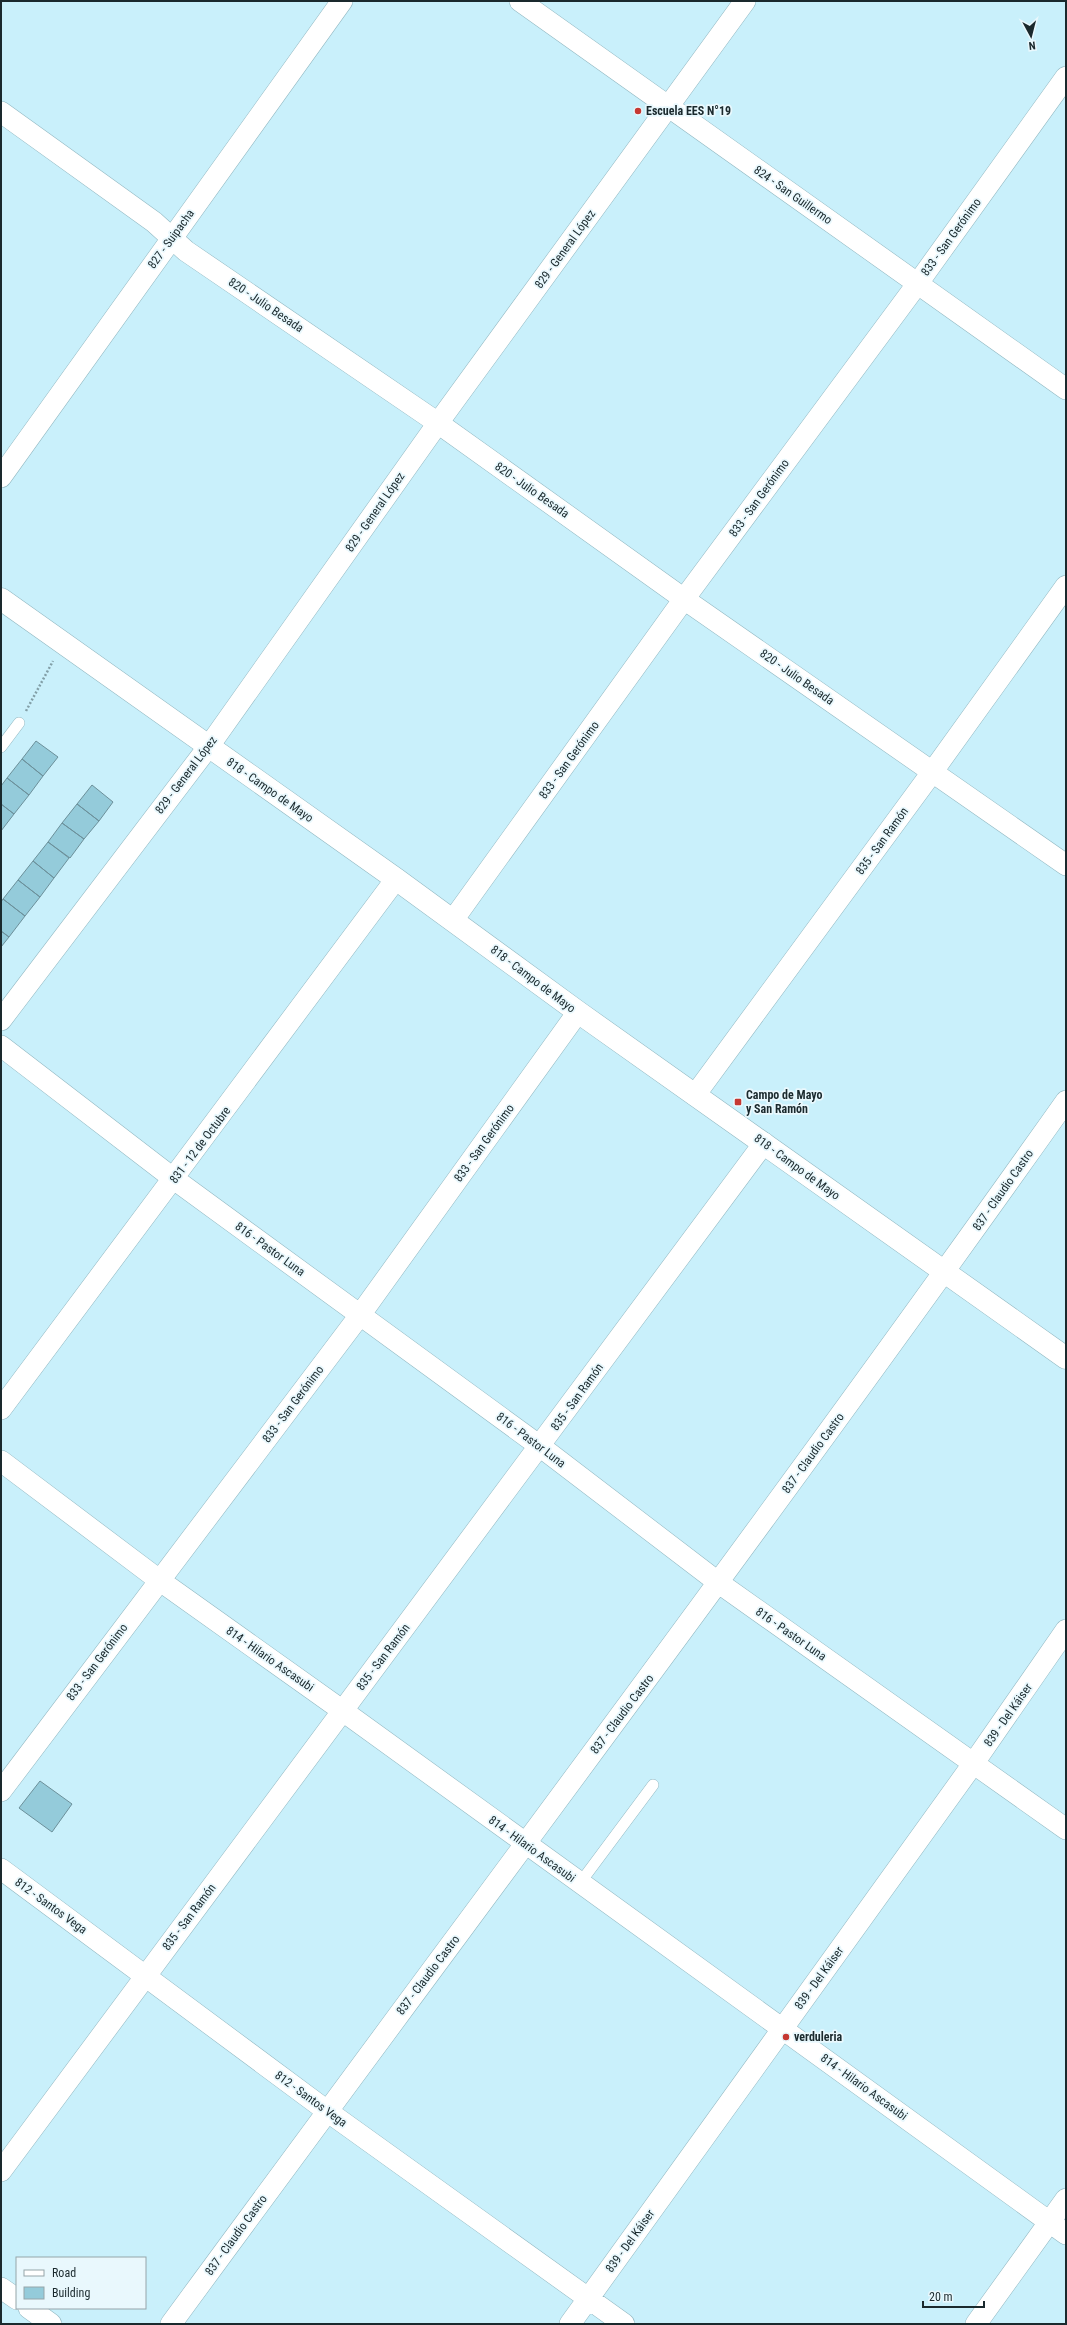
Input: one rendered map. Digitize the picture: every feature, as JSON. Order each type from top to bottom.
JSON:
[{"type":"street","name":"827 - Suipacha","points":[[1,477],[342,1]]},
{"type":"street","name":"824 - San Guillermo","points":[[520,1],[1066,389]]},
{"type":"street","name":"829 - General López","points":[[1,1020],[209,746],[438,423],[745,1]]},
{"type":"street","name":"833 - San Gerónimo","points":[[453,920],[684,599],[918,284],[1066,77]]},
{"type":"street","name":"820 - Julio Besada","points":[[1,112],[154,222],[186,251],[438,423],[684,599],[934,771],[1066,865]]},
{"type":"street","name":"835 - San Ramón","points":[[695,1095],[934,771],[1066,586]]},
{"type":"street","name":"818 - Campo de Mayo","points":[[1,599],[64,642],[453,920],[578,1012],[1066,1358]]},
{"type":"street","name":"831 - 12 de Octubre","points":[[1,1409],[174,1179],[396,879]]},
{"type":"street","name":"833 - San Gerónimo","points":[[1,1790],[360,1315],[578,1012]]},
{"type":"street","name":"816 - Pastor Luna","points":[[1,1046],[174,1179],[541,1446],[719,1583],[1066,1829]]},
{"type":"street","name":"837 - Claudio Castro","points":[[171,2324],[327,2111],[719,1583],[945,1272],[1066,1101]]},
{"type":"street","name":"835 - San Ramón","points":[[1,2170],[541,1446],[764,1143]]},
{"type":"street","name":"814 - Hilario Ascasubi","points":[[1,1461],[159,1580],[783,2028],[1066,2234]]},
{"type":"street","name":"839 - Del Káiser","points":[[570,2324],[973,1764],[1066,1630]]},
{"type":"street","name":"812 - Santos Vega","points":[[1,1869],[327,2111],[624,2324]]},
{"type":"street","points":[[976,2324],[1066,2198]]},
{"type":"street","points":[[1,2288],[16,2298]]},
{"type":"street","points":[[30,2309],[51,2324]]},
{"type":"lane","points":[[1,747],[19,723]]},
{"type":"lane","points":[[580,1883],[653,1786]]},
{"type":"path","points":[[19,723],[64,642]]},
{"type":"building","points":[[36,741],[58,757],[43,776],[22,759]]},
{"type":"building","points":[[22,759],[43,776],[29,795],[7,778]]},
{"type":"building","points":[[7,778],[29,795],[14,814],[1,804],[1,786]]},
{"type":"building","points":[[92,785],[113,802],[99,821],[77,804]]},
{"type":"building","points":[[1,804],[14,814],[1,831]]},
{"type":"building","points":[[77,804],[99,821],[84,839],[62,823]]},
{"type":"building","points":[[62,823],[84,839],[70,858],[48,842]]},
{"type":"building","points":[[48,842],[69,858],[54,878],[33,861]]},
{"type":"building","points":[[33,861],[54,878],[40,897],[18,880]]},
{"type":"building","points":[[18,880],[40,897],[25,916],[3,899]]},
{"type":"building","points":[[3,899],[25,916],[9,937],[1,931],[1,902]]},
{"type":"building","points":[[1,931],[9,937],[1,947]]},
{"type":"building","points":[[40,1781],[72,1804],[52,1832],[19,1808]]},
{"type":"place","name":"Escuela EES N°19","points":[[638,111]]},
{"type":"place","name":"Campo de Mayo y San Ramón","points":[[738,1102]]},
{"type":"place","name":"verduleria","points":[[786,2037]]}]
